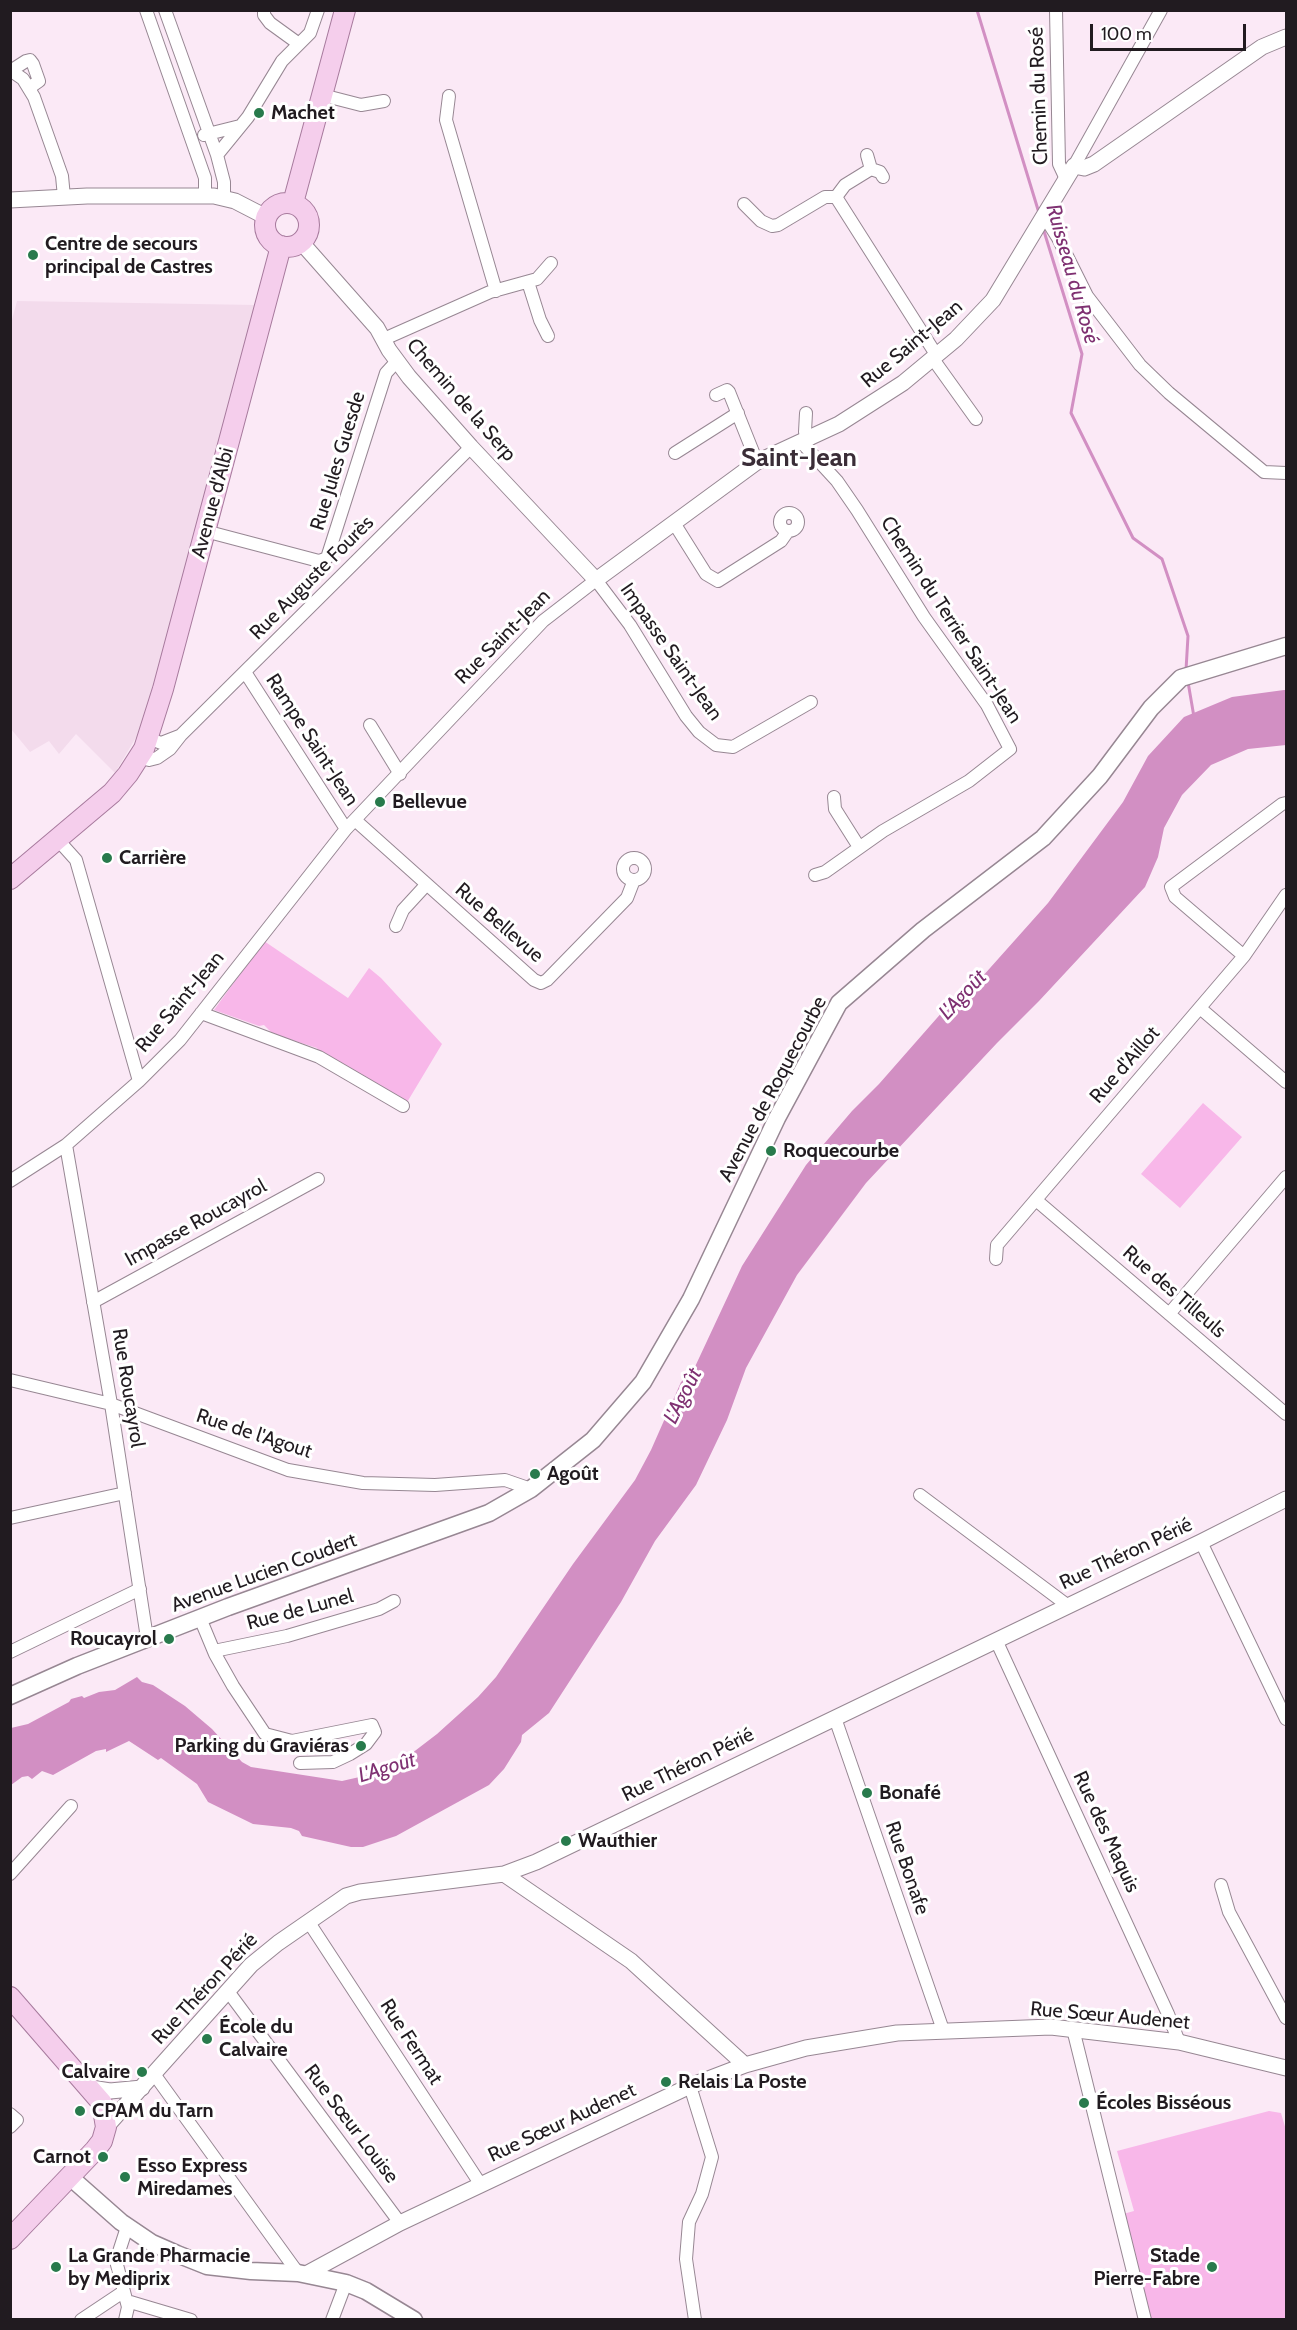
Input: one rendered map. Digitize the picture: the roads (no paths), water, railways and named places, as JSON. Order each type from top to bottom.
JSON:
[{"type":"main road","points":[[292,203],[345,10]]},
{"type":"main road","points":[[292,203],[299,206],[308,217],[309,230],[302,242],[291,247],[281,246],[269,238],[265,225],[266,217],[279,204],[292,203]]},
{"type":"main road","name":"Avenue d'Albi","points":[[10,879],[112,793],[140,758],[163,689],[281,246]]},
{"type":"main road","name":"Avenue de Roquecourbe","points":[[531,1490],[593,1440],[643,1382],[691,1299],[777,1118],[840,1003],[923,930],[1043,838],[1100,776],[1151,708],[1186,677],[1287,646]]},
{"type":"main road","name":"Avenue Lucien Coudert","points":[[10,1696],[76,1666],[147,1638],[489,1514],[531,1490]]},
{"type":"main road","points":[[10,1997],[96,2096],[106,2127],[102,2141],[10,2239]]},
{"type":"main road","points":[[70,2177],[127,2227],[152,2243],[207,2266],[302,2274],[346,2283],[366,2291],[414,2319]]},
{"type":"street","points":[[146,10],[205,178],[205,195]]},
{"type":"street","points":[[165,10],[217,155],[224,182],[224,197]]},
{"type":"street","points":[[264,10],[264,15],[270,23],[299,44]]},
{"type":"street","points":[[217,155],[257,104],[275,70],[310,33],[318,10]]},
{"type":"street","name":"Chemin du Rosé","points":[[1056,10],[1059,164],[1070,173]]},
{"type":"street","points":[[1070,173],[1161,10]]},
{"type":"street","points":[[155,35],[172,29]]},
{"type":"street","points":[[1070,173],[1095,164],[1262,47],[1287,37]]},
{"type":"street","points":[[29,88],[39,81],[30,60],[11,70],[23,79],[29,88],[62,176],[64,197]]},
{"type":"street","points":[[322,95],[361,105],[384,101]]},
{"type":"street","points":[[449,96],[446,120],[496,291]]},
{"type":"street","points":[[192,139],[240,126]]},
{"type":"street","points":[[867,155],[871,169]]},
{"type":"street","points":[[871,169],[880,172],[883,177]]},
{"type":"street","points":[[836,197],[845,185],[871,169]]},
{"type":"street","name":"Rue Saint-Jean","points":[[10,1181],[66,1145],[139,1081],[180,1040],[351,825],[543,621],[757,462],[806,441],[886,396],[935,357],[978,318],[1009,277],[1070,173]]},
{"type":"street","points":[[10,200],[205,195],[224,197],[266,217]]},
{"type":"street","points":[[744,204],[761,222],[772,226],[778,225],[825,196],[836,197],[976,419]]},
{"type":"street","points":[[1043,216],[1058,238],[1087,296],[1140,365],[1169,393],[1264,472],[1287,473]]},
{"type":"street","name":"Chemin de la Serp","points":[[302,242],[313,258],[377,328],[397,361],[471,447],[596,580]]},
{"type":"street","points":[[384,339],[496,291],[537,279],[551,263]]},
{"type":"street","points":[[528,282],[540,320],[548,336]]},
{"type":"street","name":"Rue Jules Guesde","points":[[206,531],[319,561],[327,558],[386,373],[397,361]]},
{"type":"street","points":[[716,395],[727,390],[729,392],[757,462]]},
{"type":"street","points":[[675,453],[738,413]]},
{"type":"street","points":[[806,413],[806,441]]},
{"type":"street","name":"Chemin du Terrier Saint-Jean","points":[[806,441],[857,510],[924,617],[987,705],[1010,749],[969,781],[859,847],[825,872],[815,875]]},
{"type":"street","name":"Rue Auguste Fourès","points":[[140,758],[149,760],[163,755],[180,735],[471,447]]},
{"type":"street","points":[[674,523],[706,574],[718,581],[781,541],[788,531]]},
{"type":"street","name":"Impasse Saint-Jean","points":[[596,580],[630,625],[686,716],[699,732],[716,745],[733,747],[810,702]]},
{"type":"street","name":"Rampe Saint-Jean","points":[[245,672],[351,825]]},
{"type":"street","points":[[370,725],[400,774]]},
{"type":"street","points":[[148,738],[161,743],[180,735]]},
{"type":"street","points":[[834,796],[835,809],[859,847]]},
{"type":"street","points":[[1245,956],[1175,897],[1171,887],[1282,804],[1287,803]]},
{"type":"street","name":"Rue Bellevue","points":[[351,825],[426,885],[534,980],[541,982],[547,980],[627,898],[634,880]]},
{"type":"street","points":[[58,840],[76,860],[139,1081]]},
{"type":"street","points":[[396,926],[403,910],[426,885]]},
{"type":"street","name":"Rue d'Aillot","points":[[996,1259],[997,1245],[1245,956],[1287,896]]},
{"type":"street","points":[[1200,1008],[1287,1082]]},
{"type":"street","points":[[201,1013],[319,1057],[403,1106]]},
{"type":"street","name":"Rue Roucayrol","points":[[66,1145],[111,1404],[147,1638]]},
{"type":"street","points":[[1054,1215],[1050,1198],[1055,1177]]},
{"type":"street","points":[[1169,1314],[1287,1177]]},
{"type":"street","name":"Impasse Roucayrol","points":[[93,1302],[318,1179]]},
{"type":"street","name":"Rue des Tilleuls","points":[[1036,1200],[1287,1414]]},
{"type":"street","name":"Rue de l'Agout","points":[[10,1380],[111,1404],[288,1470],[363,1483],[435,1485],[505,1480],[531,1490]]},
{"type":"street","points":[[10,1518],[125,1493]]},
{"type":"street","points":[[920,1495],[1066,1605]]},
{"type":"street","name":"Rue Théron Périé","points":[[106,2127],[251,1965],[308,1921],[346,1896],[360,1892],[504,1874],[536,1862],[1287,1499]]},
{"type":"street","points":[[1201,1542],[1287,1719]]},
{"type":"street","points":[[10,1652],[140,1589]]},
{"type":"street","name":"Rue de Lunel","points":[[213,1651],[287,1636],[379,1610],[394,1601]]},
{"type":"street","points":[[200,1618],[213,1651],[265,1734],[292,1741],[372,1725],[375,1732],[366,1744],[350,1754],[333,1762],[300,1763]]},
{"type":"street","name":"Rue des Maquis","points":[[996,1640],[1179,2042]]},
{"type":"street","name":"Rue Bonafe","points":[[835,1718],[943,2030]]},
{"type":"street","points":[[10,1874],[71,1806]]},
{"type":"street","points":[[504,1874],[631,1961],[745,2065]]},
{"type":"street","points":[[1221,1885],[1229,1912],[1287,2018]]},
{"type":"street","name":"Rue Fermat","points":[[308,1921],[481,2185]]},
{"type":"street","name":"Rue Sœur Louise","points":[[227,1990],[400,2223]]},
{"type":"street","name":"Rue Sœur Audenet","points":[[302,2274],[400,2223],[690,2086],[745,2065],[835,2042],[897,2033],[1051,2027],[1179,2042],[1287,2068]]},
{"type":"street","points":[[1073,2029],[1145,2319]]},
{"type":"street","points":[[726,2049],[726,2072]]},
{"type":"street","points":[[154,2074],[302,2274]]},
{"type":"street","points":[[690,2086],[712,2157],[702,2194],[689,2222],[686,2259],[695,2319]]},
{"type":"street","points":[[96,2096],[110,2091],[142,2088]]},
{"type":"street","points":[[126,2319],[125,2297],[116,2261],[127,2227]]},
{"type":"street","points":[[332,2319],[346,2283]]},
{"type":"street","points":[[81,2319],[125,2297],[191,2319]]},
{"type":"water","name":"L'Agoût","points":[[1286,690],[1286,745],[1248,749],[1211,765],[1182,795],[1164,828],[1158,857],[1145,887],[866,1183],[797,1275],[746,1368],[727,1420],[696,1485],[655,1541],[621,1602],[549,1713],[522,1735],[521,1742],[504,1769],[489,1785],[396,1836],[363,1847],[351,1847],[302,1836],[299,1831],[291,1828],[253,1824],[208,1802],[197,1784],[161,1758],[158,1760],[129,1741],[106,1752],[106,1749],[96,1751],[53,1775],[42,1771],[32,1779],[28,1776],[22,1777],[11,1785],[11,1728],[28,1724],[71,1699],[115,1690],[137,1677],[185,1706],[212,1729],[242,1762],[251,1767],[342,1781],[390,1770],[437,1734],[478,1697],[496,1677],[573,1564],[635,1480],[681,1382],[693,1371],[742,1266],[806,1165],[951,1002],[982,977],[1048,903],[1123,802],[1148,756],[1184,717],[1232,697]]},
{"type":"waterway","name":"Ruisseau du Rosé","points":[[977,10],[1039,213]]},
{"type":"waterway","name":"Ruisseau du Rosé","points":[[1043,228],[1082,354],[1071,413],[1133,538],[1162,559],[1188,636],[1186,670]]},
{"type":"waterway","name":"Ruisseau du Rosé","points":[[1188,682],[1194,717]]},
{"type":"place","name":"Machet","points":[[259,113]]},
{"type":"place","name":"Centre de secours principal de Castres","points":[[33,255]]},
{"type":"place","name":"Bellevue","points":[[380,802]]},
{"type":"place","name":"Carrière","points":[[107,858]]},
{"type":"place","name":"Roquecourbe","points":[[771,1151]]},
{"type":"place","name":"Agoût","points":[[535,1474]]},
{"type":"place","name":"Roucayrol","points":[[169,1639]]},
{"type":"place","name":"Parking du Graviéras","points":[[361,1746]]},
{"type":"place","name":"Bonafé","points":[[867,1793]]},
{"type":"place","name":"Wauthier","points":[[566,1841]]},
{"type":"place","name":"École du Calvaire","points":[[207,2039]]},
{"type":"place","name":"Calvaire","points":[[142,2072]]},
{"type":"place","name":"Relais La Poste","points":[[666,2082]]},
{"type":"place","name":"Écoles Bisséous","points":[[1084,2103]]},
{"type":"place","name":"CPAM du Tarn","points":[[80,2111]]},
{"type":"place","name":"Carnot","points":[[103,2157]]},
{"type":"place","name":"Esso Express Miredames","points":[[125,2177]]},
{"type":"place","name":"La Grande Pharmacie by Mediprix","points":[[56,2267]]},
{"type":"place","name":"Stade Pierre-Fabre","points":[[1212,2267]]},
{"type":"district","name":"Saint-Jean","points":[[799,458]]}]
